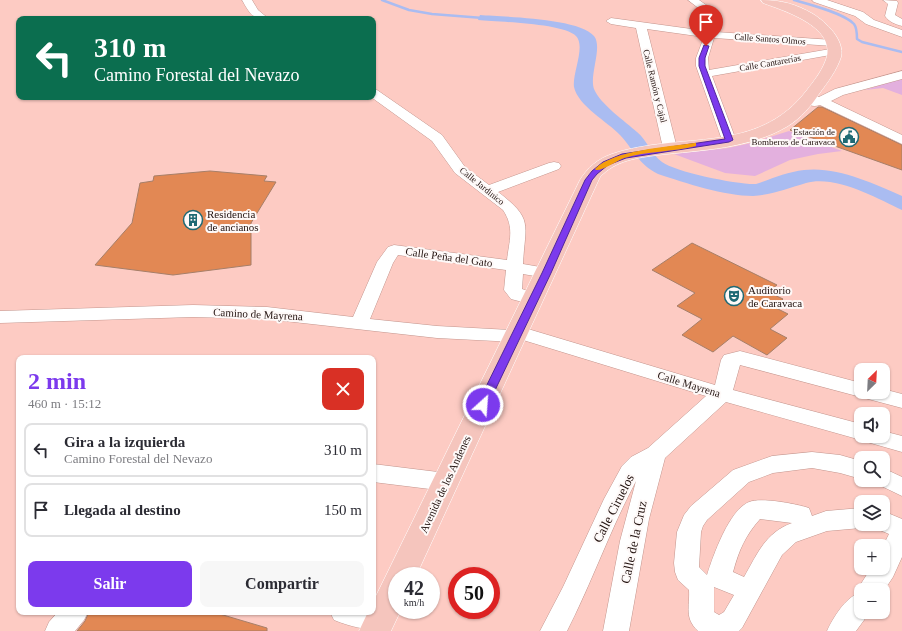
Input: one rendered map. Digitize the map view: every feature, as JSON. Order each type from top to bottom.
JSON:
[{"type":"main road","points":[[767,0],[810,16],[824,28],[834,47]]},
{"type":"main road","name":"Avenida de los Andenes","points":[[405,567],[592,175],[605,164],[625,156],[729,140],[753,135],[775,127],[820,96],[832,62],[834,47]]},
{"type":"main road","points":[[377,627],[388,604]]},
{"type":"street","points":[[817,0],[859,14],[870,22],[902,34]]},
{"type":"street","points":[[841,0],[852,6],[846,10]]},
{"type":"street","points":[[888,0],[893,3],[890,16],[894,20],[902,23]]},
{"type":"street","points":[[692,2],[715,16],[702,58],[702,66],[729,140]]},
{"type":"street","points":[[250,5],[261,16]]},
{"type":"street","name":"Calle Santos Olmos","points":[[611,21],[710,35],[834,47]]},
{"type":"street","name":"Calle Ramón y Cajal","points":[[640,24],[666,149]]},
{"type":"street","name":"Calle Cantarerías","points":[[705,74],[834,47]]},
{"type":"street","points":[[820,96],[902,75]]},
{"type":"street","name":"Calle Jardinico","points":[[376,96],[433,136],[445,149],[460,170],[508,207],[516,218],[519,230],[513,282],[515,293],[534,299]]},
{"type":"street","points":[[820,96],[902,140]]},
{"type":"street","points":[[488,191],[554,166]]},
{"type":"street","name":"Calle Peña del Gato","points":[[359,323],[385,262],[394,250],[514,267]]},
{"type":"street","points":[[514,267],[546,273]]},
{"type":"street","name":"Camino de Mayrena","points":[[0,318],[237,312],[267,313],[437,332],[517,334]]},
{"type":"street","name":"Calle Mayrena","points":[[517,334],[722,394],[854,430]]},
{"type":"street","points":[[722,394],[731,360],[740,358],[854,388]]},
{"type":"street","name":"Calle Ciruelos","points":[[553,631],[572,595],[615,499],[630,472],[647,465],[722,394]]},
{"type":"street","points":[[890,398],[902,401]]},
{"type":"street","points":[[890,441],[902,444]]},
{"type":"street","points":[[854,468],[840,464],[812,460],[772,465],[741,476],[699,513],[692,522],[689,532],[686,563],[687,572],[701,586],[701,617],[713,628],[726,628],[733,620],[774,548],[788,535],[826,521],[854,519]]},
{"type":"street","name":"Calle de la Cruz","points":[[616,631],[629,552],[647,465]]},
{"type":"street","points":[[376,473],[446,482]]},
{"type":"street","points":[[890,481],[902,487]]},
{"type":"street","points":[[750,590],[719,578],[726,553],[740,525],[754,509],[801,515]]},
{"type":"street","points":[[875,583],[884,569],[902,530],[890,524]]},
{"type":"street","points":[[840,631],[854,613]]},
{"type":"street","points":[[58,631],[72,615]]},
{"type":"street","points":[[349,615],[377,627]]},
{"type":"shaded area","points":[[902,78],[902,95],[883,88],[865,90]]},
{"type":"shaded area","points":[[789,131],[842,151],[790,160],[755,176],[725,173],[674,154],[728,148],[751,143]]},
{"type":"water","points":[[480,15],[558,22],[573,25],[586,30],[594,36],[597,54],[593,83],[597,95],[607,107],[644,139],[658,159],[669,166],[693,174],[748,184],[756,184],[779,176],[804,170],[816,169],[841,173],[879,186],[902,196],[902,210],[856,189],[830,182],[818,181],[806,183],[774,193],[753,196],[730,194],[693,185],[658,174],[646,166],[615,130],[581,101],[574,87],[580,46],[576,36],[558,28],[478,20]]},
{"type":"building","name":"Estación de Bomberos de Caravaca","points":[[818,107],[822,107],[902,145],[902,170],[790,130]]},
{"type":"building","name":"Residencia de ancianos","points":[[210,171],[267,176],[264,181],[276,182],[251,223],[251,265],[173,275],[95,265],[132,223],[140,183],[153,181],[154,176]]},
{"type":"building","name":"Auditorio de Caravaca","points":[[692,243],[777,285],[768,292],[783,299],[774,307],[788,314],[770,329],[787,338],[767,355],[733,336],[713,352],[682,335],[702,319],[677,306],[695,293],[652,270]]},
{"type":"building","points":[[88,615],[223,615],[267,628],[267,631],[77,631]]},
{"type":"waterway","points":[[382,0],[409,10],[432,14],[483,18]]},
{"type":"waterway","points":[[794,0],[826,9],[849,20],[856,27],[857,39],[862,42],[902,52]]},
{"type":"slow traffic","points":[[598,169],[610,161],[625,156],[694,145]]},
{"type":"place","name":"Estación de Bomberos de Caravaca","points":[[849,137]]},
{"type":"place","name":"Residencia de ancianos","points":[[193,220]]},
{"type":"place","name":"Auditorio de Caravaca","points":[[734,296]]},
{"type":"route","points":[[483,405],[594,172],[605,164],[633,154],[729,140],[702,66],[702,58],[706,46]]}]
